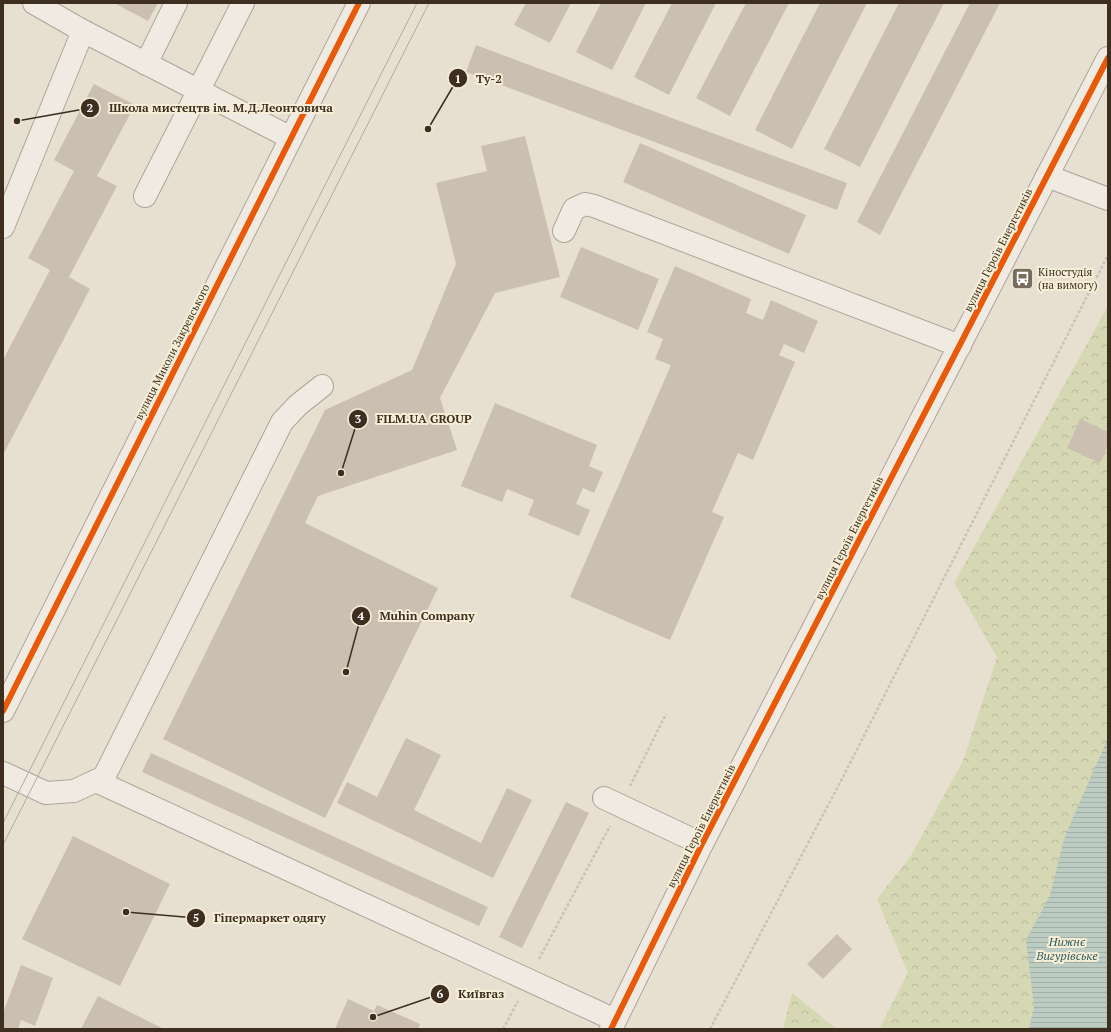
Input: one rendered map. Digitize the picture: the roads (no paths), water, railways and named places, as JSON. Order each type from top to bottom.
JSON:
[{"type":"street","points":[[34,3],[83,31],[291,138]]},
{"type":"street","points":[[146,64],[176,3]]},
{"type":"street","points":[[145,196],[243,3]]},
{"type":"street","name":"вулиця Миколи Закревського","points":[[5,702],[359,3]]},
{"type":"street","points":[[3,227],[83,31]]},
{"type":"street","name":"вулиця Героїв Енергетиків","points":[[613,1024],[702,844],[1108,58]]},
{"type":"street","points":[[1047,176],[1108,199]]},
{"type":"street","points":[[564,231],[574,209],[585,204],[594,206],[960,346]]},
{"type":"street","points":[[3,773],[46,793],[74,791],[104,777],[282,422],[298,405],[322,386]]},
{"type":"street","points":[[96,781],[528,980],[613,1024]]},
{"type":"street","points":[[612,802],[702,844]]},
{"type":"water","name":"Нижнє Вигурівське","points":[[1108,738],[1108,1029],[1029,1029],[1034,1007],[1026,940],[1050,895],[1065,836]]},
{"type":"tram line","points":[[3,823],[417,3]]},
{"type":"tram line","points":[[3,845],[429,3]]},
{"type":"place","name":"Школа мистецтв ім. М.Д.Леонтовича","points":[[17,121]]},
{"type":"place","name":"Ту-2","points":[[428,129]]},
{"type":"place","name":"Кіностудія (на вимогу)","points":[[1022,278]]},
{"type":"place","name":"FILM.UA GROUP","points":[[341,473]]},
{"type":"place","name":"Muhin Company","points":[[346,672]]},
{"type":"place","name":"Гіпермаркет одягу","points":[[126,912]]},
{"type":"place","name":"Київгаз","points":[[373,1017]]}]
